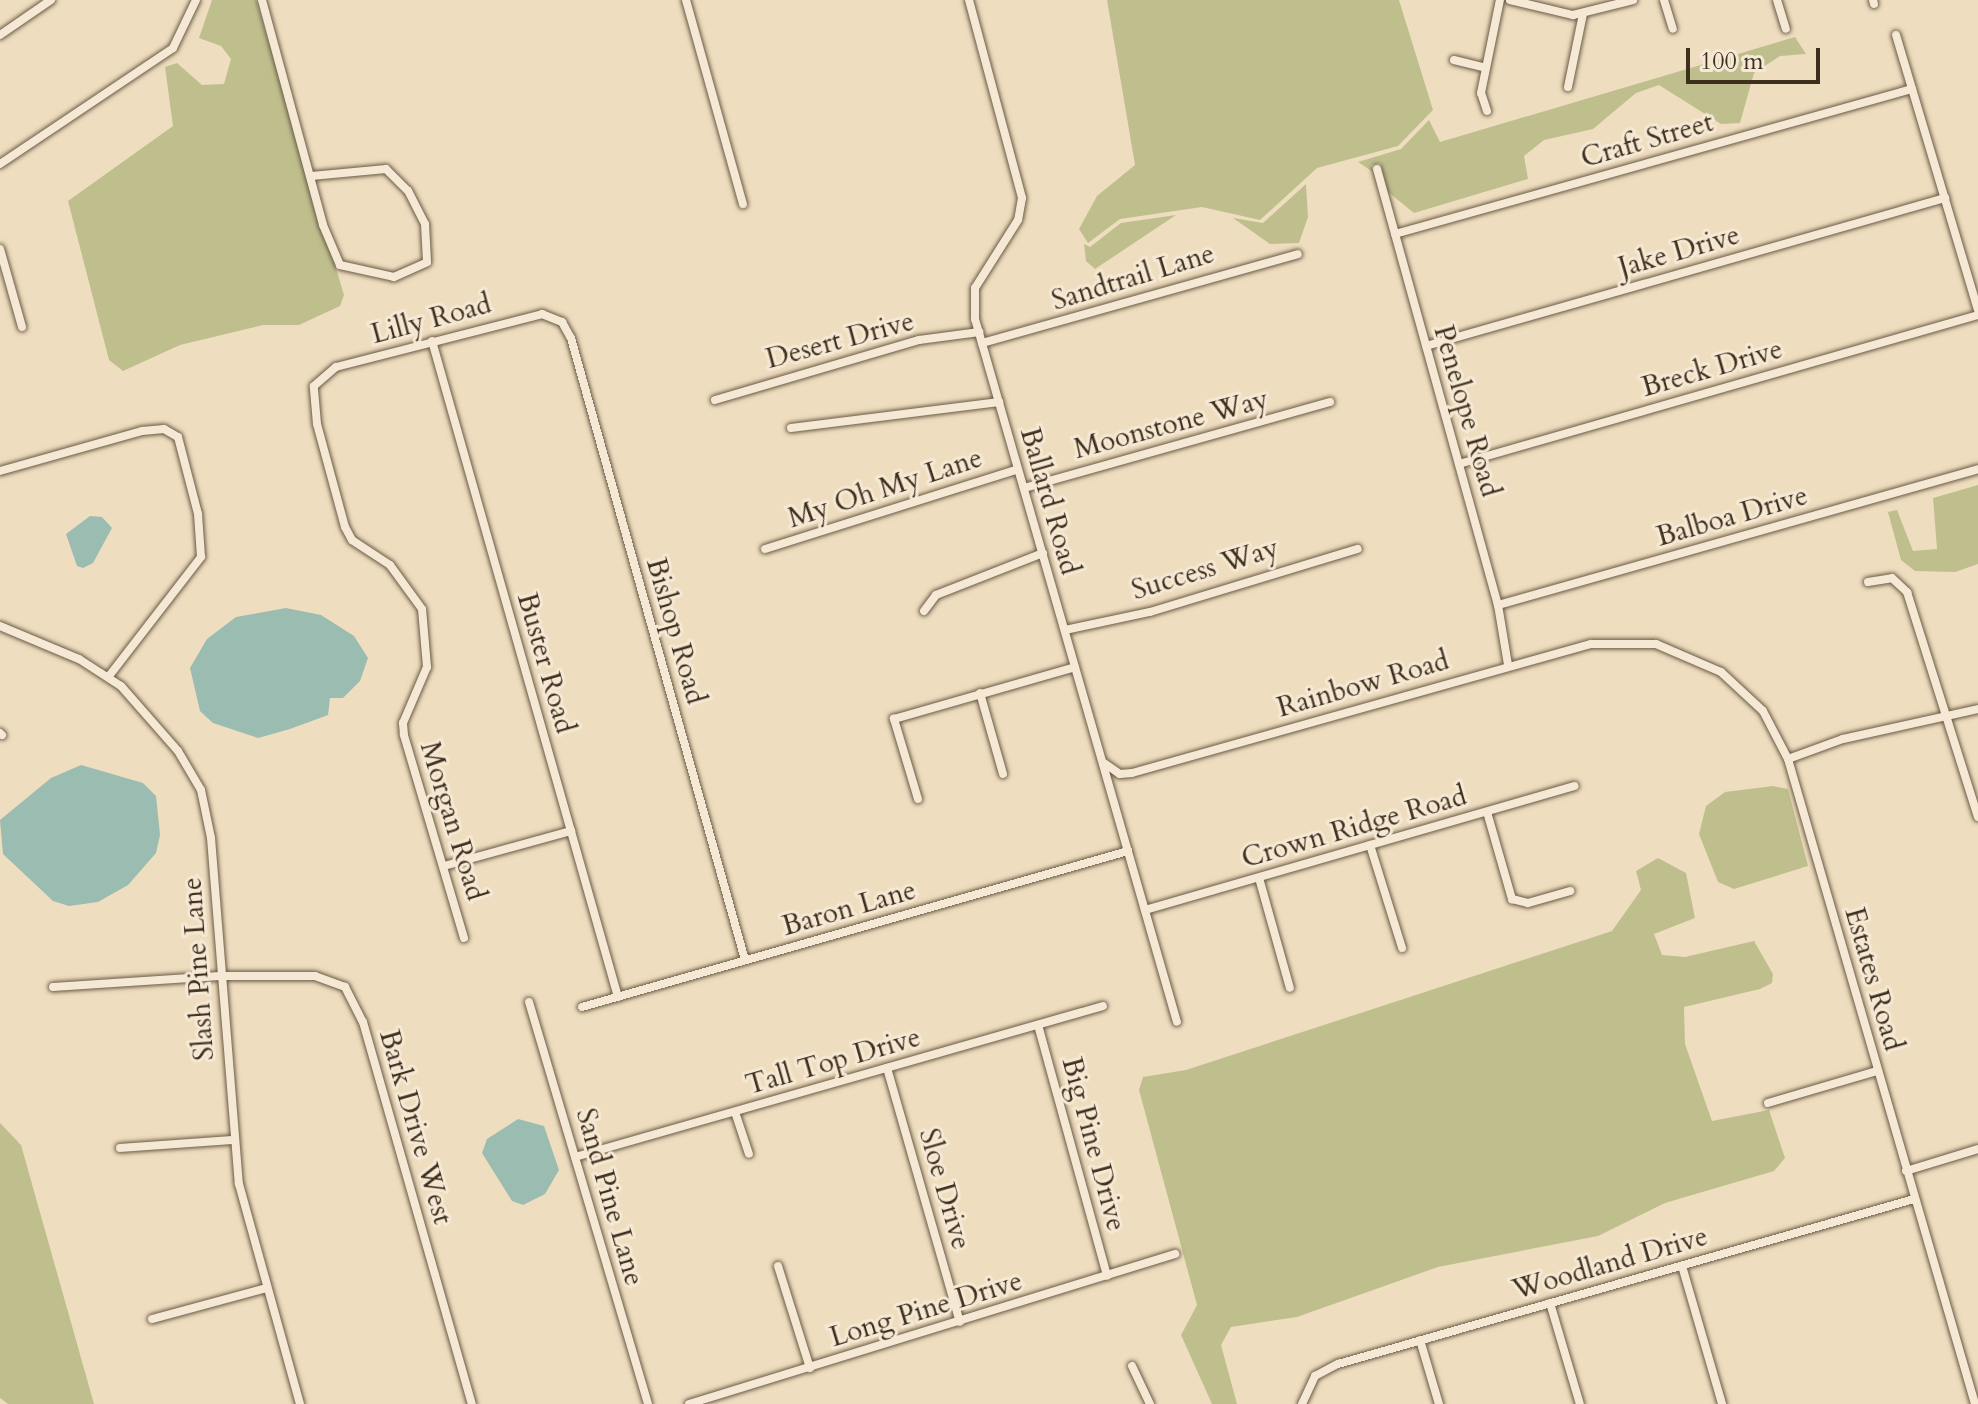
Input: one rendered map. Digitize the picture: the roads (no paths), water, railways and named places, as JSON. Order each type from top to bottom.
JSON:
[{"type":"street","points":[[0,35],[51,0]]},
{"type":"street","points":[[0,164],[165,55],[185,32],[196,0]]},
{"type":"street","points":[[262,0],[311,176],[340,265],[394,277],[427,262],[425,224],[408,191],[386,169],[311,176]]},
{"type":"street","points":[[686,0],[743,204]]},
{"type":"street","name":"Ballard Road","points":[[969,0],[1022,198],[1018,220],[975,288],[979,332],[1177,1022]]},
{"type":"street","points":[[1487,111],[1481,93],[1500,0]]},
{"type":"street","points":[[1510,0],[1583,14],[1633,0]]},
{"type":"street","points":[[1664,0],[1673,29]]},
{"type":"street","points":[[1777,0],[1786,29]]},
{"type":"street","points":[[1568,87],[1583,14]]},
{"type":"street","points":[[1896,35],[1978,312]]},
{"type":"street","points":[[1454,60],[1485,68]]},
{"type":"street","name":"Craft Street","points":[[1395,234],[1912,89]]},
{"type":"street","name":"Penelope Road","points":[[1377,169],[1498,605],[1508,665]]},
{"type":"street","name":"Jake Drive","points":[[1426,346],[1945,198]]},
{"type":"street","points":[[0,249],[22,327]]},
{"type":"street","name":"Sandtrail Lane","points":[[982,343],[1298,254]]},
{"type":"street","name":"Breck Drive","points":[[1459,464],[1978,312]]},
{"type":"street","name":"Lilly Road","points":[[319,377],[432,341],[532,315],[557,318]]},
{"type":"street","name":"Bishop Road","points":[[557,318],[571,338],[745,960]]},
{"type":"street","name":"Desert Drive","points":[[715,400],[919,340],[979,332]]},
{"type":"street","name":"Buster Road","points":[[432,341],[618,997]]},
{"type":"street","name":"Morgan Road","points":[[319,377],[313,407],[345,527],[352,540],[408,585],[424,617],[427,667],[403,723],[464,938]]},
{"type":"street","points":[[791,428],[999,402]]},
{"type":"street","name":"Moonstone Way","points":[[1024,488],[1330,402]]},
{"type":"street","points":[[0,471],[142,431],[164,429],[178,437],[198,514],[201,557],[109,676]]},
{"type":"street","name":"My Oh My Lane","points":[[765,549],[1018,469]]},
{"type":"street","name":"Balboa Drive","points":[[1498,605],[1978,469]]},
{"type":"street","name":"Success Way","points":[[1065,630],[1150,612],[1358,549]]},
{"type":"street","points":[[924,611],[936,595],[1043,553]]},
{"type":"street","points":[[1868,582],[1892,578],[1907,592],[1978,817]]},
{"type":"street","name":"Slash Pine Lane","points":[[0,626],[109,676],[158,726],[201,790],[211,838],[232,1140],[267,1288],[300,1404]]},
{"type":"street","name":"Rainbow Road","points":[[1104,763],[1120,774],[1132,773],[1508,665],[1591,644],[1638,641]]},
{"type":"street","name":"Estates Road","points":[[1638,641],[1689,654],[1735,682],[1763,711],[1788,759],[1975,1404]]},
{"type":"street","points":[[918,799],[894,719],[1075,667]]},
{"type":"street","points":[[980,693],[1003,774]]},
{"type":"street","points":[[1788,759],[1843,739],[1978,709]]},
{"type":"street","name":"Crown Ridge Road","points":[[1145,910],[1574,786]]},
{"type":"street","points":[[1487,812],[1515,902],[1570,891]]},
{"type":"street","points":[[444,866],[571,831]]},
{"type":"street","points":[[1370,845],[1402,948]]},
{"type":"street","name":"Baron Lane","points":[[582,1007],[1128,851]]},
{"type":"street","points":[[1259,878],[1290,988]]},
{"type":"street","name":"Bark Drive West","points":[[53,987],[220,976],[315,976],[350,993],[472,1404]]},
{"type":"street","name":"Sand Pine Lane","points":[[529,1002],[648,1404]]},
{"type":"street","name":"Tall Top Drive","points":[[575,1157],[1103,1006]]},
{"type":"street","name":"Big Pine Drive","points":[[1038,1025],[1107,1276]]},
{"type":"street","name":"Sloe Drive","points":[[887,1068],[960,1322]]},
{"type":"street","points":[[1768,1103],[1877,1071]]},
{"type":"street","points":[[735,1112],[749,1154]]},
{"type":"street","points":[[120,1148],[232,1140]]},
{"type":"street","points":[[1906,1171],[1978,1149]]},
{"type":"street","name":"Woodland Drive","points":[[1302,1404],[1319,1373],[1420,1340],[1914,1199]]},
{"type":"street","name":"Long Pine Drive","points":[[689,1404],[1175,1254]]},
{"type":"street","points":[[778,1266],[810,1368]]},
{"type":"street","points":[[1682,1266],[1722,1404]]},
{"type":"street","points":[[152,1319],[267,1288]]},
{"type":"street","points":[[1550,1303],[1580,1404]]},
{"type":"street","points":[[1420,1340],[1439,1404]]},
{"type":"street","points":[[1132,1366],[1150,1404]]},
{"type":"water","points":[[90,516],[102,517],[112,528],[93,563],[83,568],[77,566],[66,534]]},
{"type":"water","points":[[286,608],[321,615],[354,636],[368,658],[360,681],[343,698],[330,698],[328,715],[290,729],[258,738],[213,723],[200,711],[190,668],[207,639],[236,617]]},
{"type":"water","points":[[81,765],[143,783],[156,796],[160,835],[156,853],[128,885],[98,902],[69,906],[53,901],[3,854],[0,820],[51,778]]},
{"type":"water","points":[[518,1119],[544,1126],[559,1170],[545,1194],[523,1205],[512,1201],[482,1153],[487,1139]]}]
